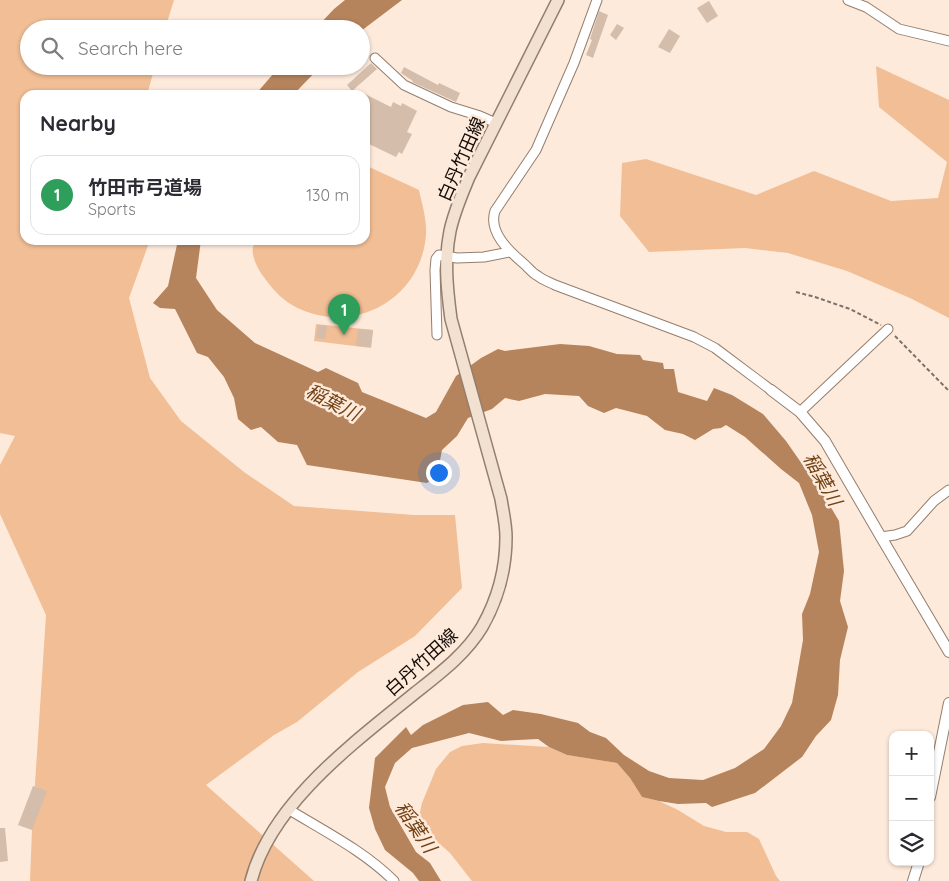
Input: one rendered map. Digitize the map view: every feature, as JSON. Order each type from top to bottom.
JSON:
[{"type":"main road","name":"白丹竹田線","points":[[251,881],[274,829],[288,809],[336,760],[460,654],[481,628],[495,599],[500,584],[506,536],[500,499],[452,319],[448,293],[447,256],[450,230],[469,177],[558,0]]},
{"type":"street","points":[[597,0],[574,63],[536,150],[494,214],[496,232],[510,252],[536,275],[555,285],[694,337],[714,348],[800,412],[825,441],[949,652]]},
{"type":"street","points":[[848,0],[866,7],[899,29],[949,41]]},
{"type":"street","points":[[375,58],[404,85],[451,107],[496,123]]},
{"type":"street","points":[[438,335],[436,259],[440,255],[456,258],[484,257],[510,252]]},
{"type":"street","points":[[800,412],[888,329]]},
{"type":"street","points":[[881,537],[907,531],[934,501],[949,490]]},
{"type":"street","points":[[934,777],[949,703]]},
{"type":"street","points":[[288,809],[356,850],[376,864],[394,881]]},
{"type":"street","points":[[913,881],[918,866]]},
{"type":"path","points":[[796,292],[850,309],[888,329],[949,391]]},
{"type":"shaded area","points":[[0,0],[174,0],[168,20],[20,20],[20,75],[153,75],[148,90],[20,90],[20,245],[148,245],[129,298],[150,378],[181,421],[244,472],[294,506],[414,515],[455,515],[462,588],[415,636],[358,672],[297,722],[274,735],[206,785],[314,881],[30,881],[46,615],[0,514],[0,465],[15,436],[0,433]]},
{"type":"shaded area","points":[[876,66],[949,100],[949,318],[910,298],[847,271],[788,253],[745,248],[649,252],[620,216],[622,163],[646,159],[756,195],[814,171],[891,201],[938,198],[947,162],[879,107]]},
{"type":"shaded area","points":[[370,167],[419,190],[426,229],[421,258],[411,278],[397,295],[379,307],[359,315],[337,317],[314,314],[292,305],[276,292],[259,270],[255,262],[254,245],[370,245]]},
{"type":"shaded area","points":[[316,324],[373,330],[371,348],[314,341]]},
{"type":"shaded area","points":[[483,743],[549,747],[567,755],[617,763],[630,778],[642,797],[659,801],[704,826],[726,832],[747,832],[759,839],[780,881],[472,881],[450,853],[424,830],[419,817],[422,803],[436,769],[450,752],[462,746]]},
{"type":"water","points":[[345,0],[402,0],[370,24],[370,20],[324,20]]},
{"type":"water","points":[[272,75],[312,75],[298,90],[259,90]]},
{"type":"water","name":"稲葉川","points":[[177,245],[200,245],[196,278],[217,310],[255,343],[318,372],[326,368],[358,383],[362,392],[426,418],[436,412],[456,376],[481,358],[498,349],[505,351],[560,344],[589,346],[617,354],[640,355],[643,360],[663,363],[664,369],[674,369],[678,392],[707,401],[714,388],[732,395],[763,414],[786,441],[823,494],[839,521],[844,571],[840,601],[848,627],[840,660],[838,695],[831,720],[816,736],[802,757],[755,793],[712,807],[706,803],[678,804],[642,797],[630,778],[617,763],[567,755],[549,747],[538,739],[501,741],[469,733],[412,748],[395,763],[385,787],[390,807],[416,852],[430,863],[441,881],[419,881],[413,873],[385,850],[375,829],[369,808],[375,758],[406,727],[411,735],[423,725],[463,705],[488,702],[503,715],[513,710],[541,714],[578,723],[590,732],[606,738],[624,755],[649,771],[669,778],[703,780],[735,768],[764,749],[781,726],[792,703],[803,640],[802,614],[810,594],[819,552],[812,515],[799,483],[745,437],[726,425],[713,429],[695,440],[683,434],[665,430],[647,416],[616,408],[604,413],[588,406],[579,396],[545,394],[519,401],[505,398],[492,409],[468,418],[457,436],[442,450],[437,476],[427,483],[307,465],[297,445],[278,442],[261,427],[251,430],[238,419],[234,398],[224,377],[208,357],[197,353],[175,309],[160,308],[153,303],[168,286]]},
{"type":"building","points":[[709,1],[718,16],[707,23],[697,8]]},
{"type":"building","points":[[599,11],[608,15],[593,58],[586,55],[592,40],[590,39]]},
{"type":"building","points":[[617,24],[624,28],[616,40],[610,35]]},
{"type":"building","points":[[669,29],[680,36],[670,53],[658,47]]},
{"type":"building","points":[[370,64],[377,69],[353,90],[351,90],[347,85],[358,75],[370,75]]},
{"type":"building","points":[[404,67],[438,85],[439,83],[460,93],[456,102],[412,82],[401,73]]},
{"type":"building","points":[[370,96],[391,107],[393,102],[401,106],[402,103],[417,111],[407,132],[412,134],[402,154],[399,152],[396,157],[370,144]]},
{"type":"building","points":[[318,325],[327,326],[325,339],[316,338]]},
{"type":"building","points":[[358,329],[373,330],[371,347],[356,346]]},
{"type":"building","points":[[33,786],[47,791],[32,830],[18,825]]},
{"type":"building","points":[[0,828],[5,828],[8,861],[0,862]]},
{"type":"place","name":"竹田市弓道場","points":[[344,335]]}]
